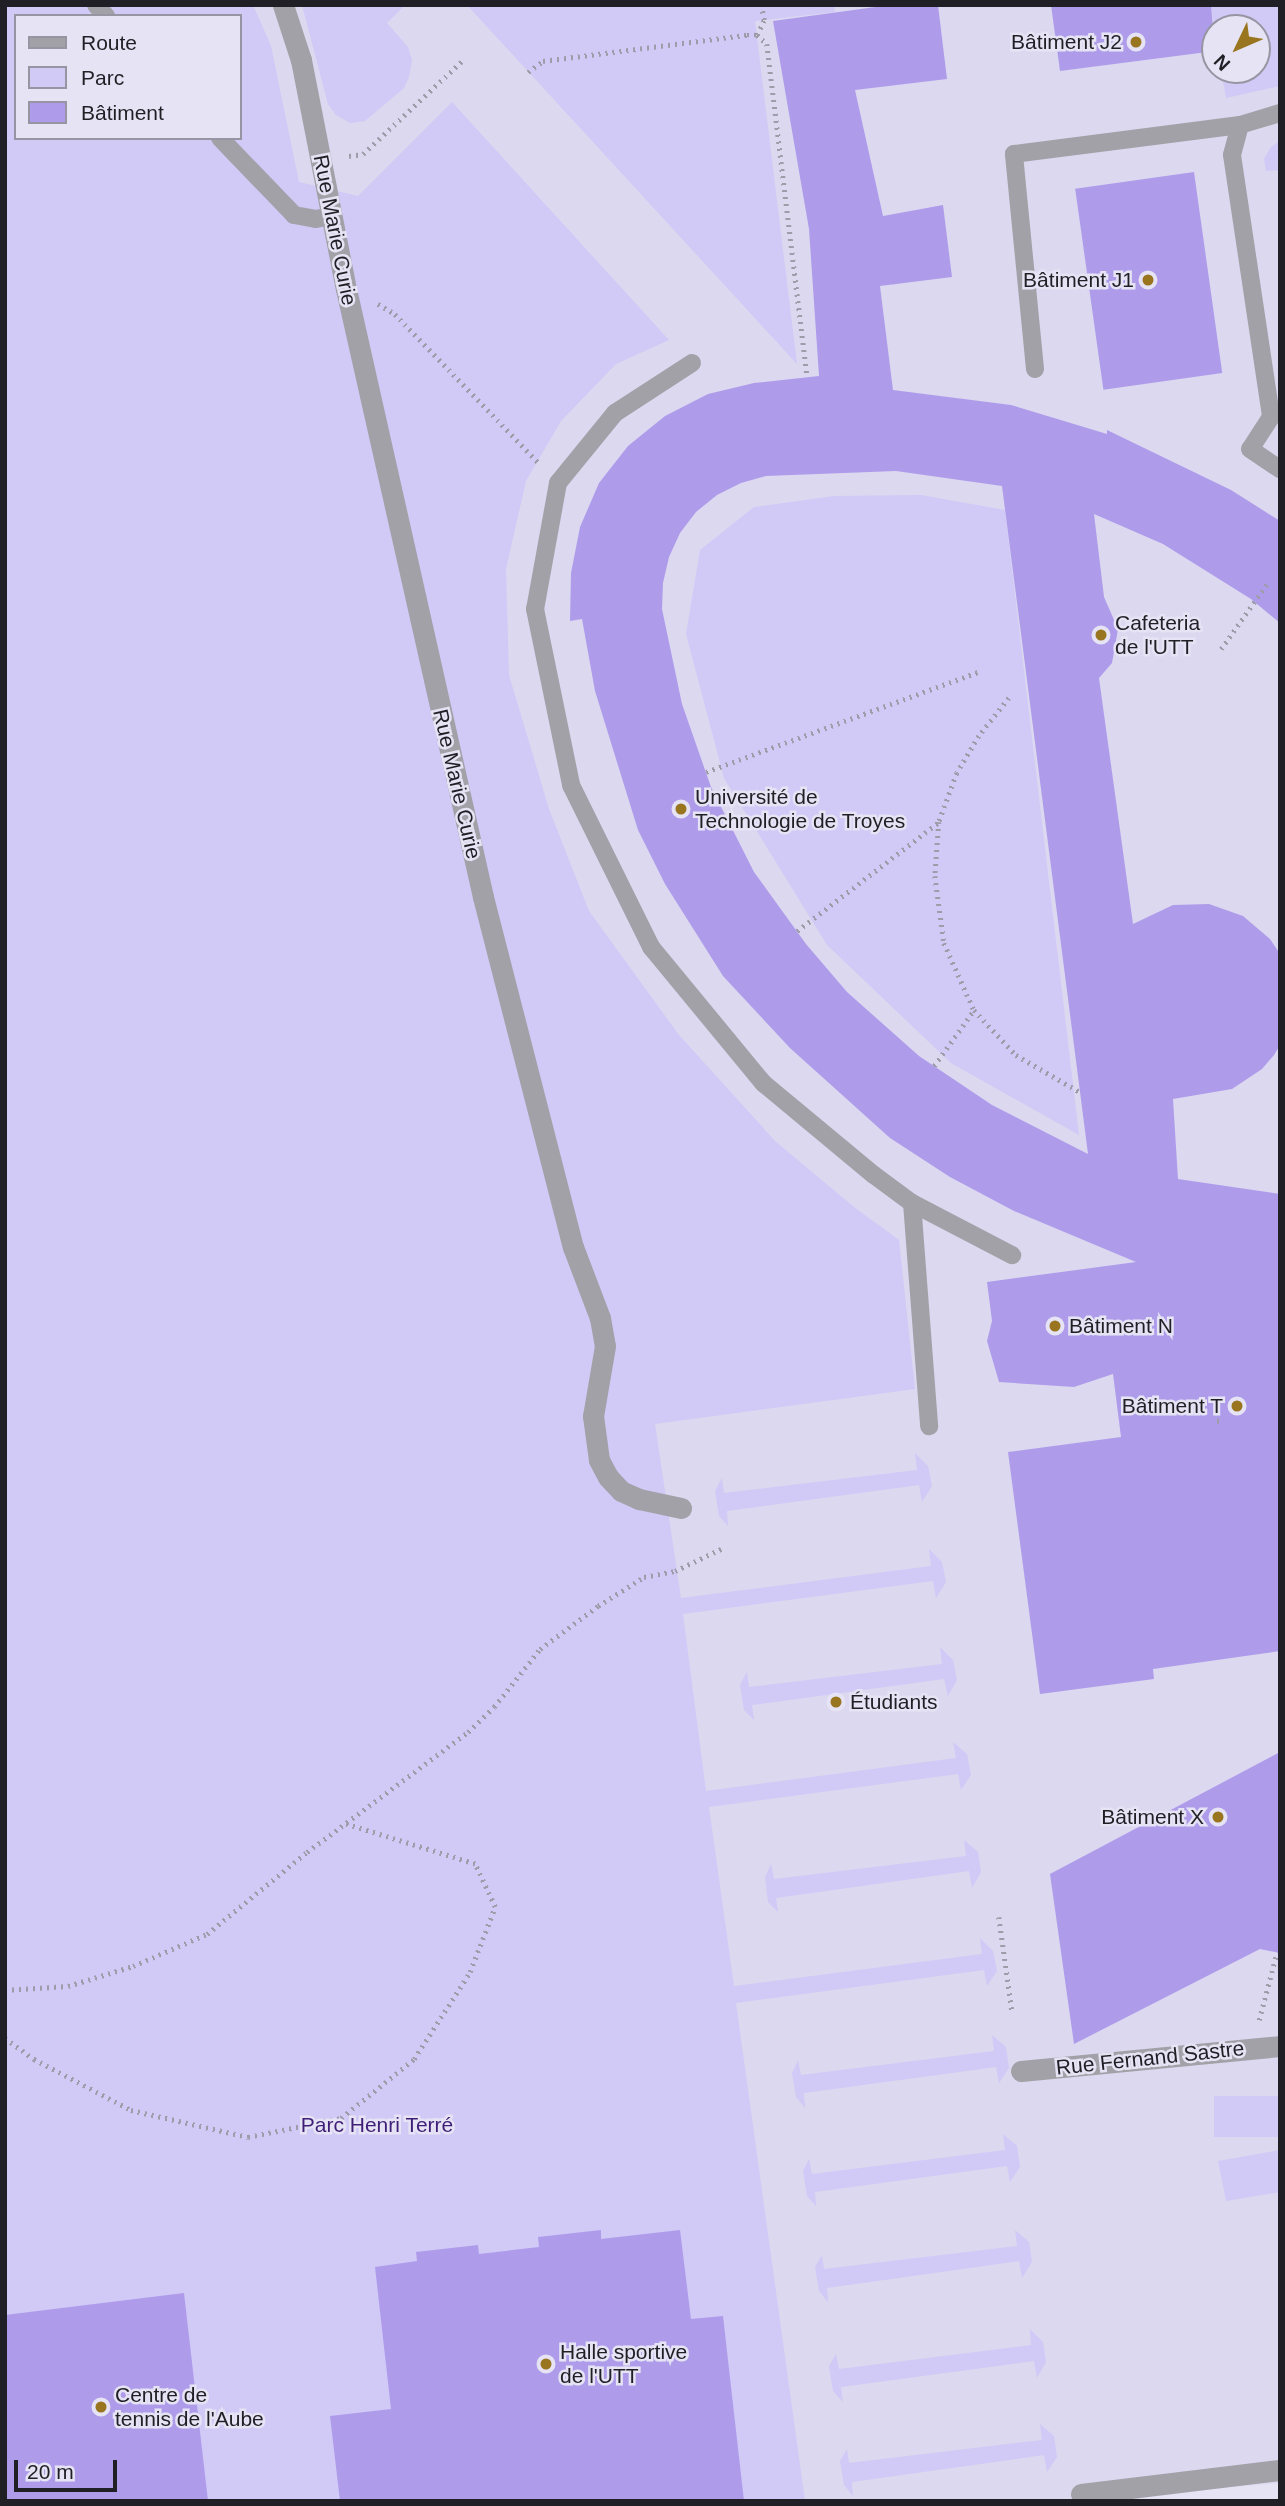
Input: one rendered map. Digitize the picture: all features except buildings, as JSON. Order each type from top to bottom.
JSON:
[{"type":"street","name":"Rue Marie Curie","points":[[283,5],[301,60],[332,216],[443,727],[524,1065],[573,1247],[600,1318],[606,1346],[593,1416],[599,1460],[608,1477],[621,1491],[639,1499],[681,1508]]},
{"type":"street","name":"Rue Fernand Sastre","points":[[1021,2071],[1280,2046]]},
{"type":"street","points":[[1081,2494],[1280,2470]]},
{"type":"lane","points":[[1035,369],[1014,155],[1240,125],[1280,113]]},
{"type":"lane","points":[[1240,125],[1231,155],[1270,417],[1250,449],[1280,469]]},
{"type":"lane","points":[[222,140],[294,215],[316,219],[332,216]]},
{"type":"lane","points":[[692,363],[615,413],[558,483],[535,609],[571,785],[651,947],[763,1083],[912,1203],[1013,1255]]},
{"type":"lane","points":[[912,1203],[929,1426]]},
{"type":"path","points":[[757,35],[764,20],[761,5]]},
{"type":"path","points":[[528,72],[543,61],[757,35],[767,44],[807,376]]},
{"type":"path","points":[[321,159],[363,154],[464,59]]},
{"type":"path","points":[[373,301],[395,314],[558,483]]},
{"type":"path","points":[[1220,649],[1269,581]]},
{"type":"path","points":[[706,772],[981,671]]},
{"type":"path","points":[[1009,698],[979,736],[957,773],[939,822],[935,876],[944,943],[974,1010],[1016,1055],[1080,1092]]},
{"type":"path","points":[[797,931],[939,822]]},
{"type":"path","points":[[934,1066],[974,1010]]},
{"type":"path","points":[[5,1990],[68,1986],[134,1966],[207,1934],[345,1824],[468,1732],[494,1707],[540,1649],[597,1606],[644,1577],[675,1571],[723,1548]]},
{"type":"path","points":[[5,2038],[34,2059],[131,2110],[248,2137],[341,2118],[414,2059],[470,1972],[495,1907],[475,1864],[345,1824]]},
{"type":"path","points":[[999,1917],[1012,2011]]},
{"type":"path","points":[[1252,2048],[1277,1952]]},
{"type":"shaded area","points":[[228,5],[1280,5],[1280,2483],[1055,2501],[773,2501],[242,25],[242,14],[238,14]]},
{"type":"green space","name":"Parc Henri Terré","points":[[5,5],[253,5],[271,46],[299,182],[358,196],[452,102],[669,340],[616,364],[561,421],[526,481],[506,569],[509,675],[549,809],[589,911],[679,1035],[775,1141],[854,1207],[899,1240],[915,1389],[655,1424],[681,1598],[931,1566],[929,1549],[942,1562],[946,1582],[936,1598],[933,1581],[683,1614],[706,1791],[956,1758],[953,1742],[967,1754],[971,1775],[961,1790],[958,1774],[709,1807],[734,1986],[982,1954],[980,1938],[993,1951],[997,1971],[987,1986],[984,1970],[736,2003],[805,2501],[5,2501]]},
{"type":"green space","points":[[302,5],[405,5],[387,23],[408,47],[412,60],[409,77],[404,88],[365,121],[350,123],[336,115],[328,104]]},
{"type":"green space","points":[[467,5],[834,5],[835,12],[755,21],[797,364]]},
{"type":"green space","points":[[1211,5],[1280,5],[1280,86],[1226,98],[1224,84],[1271,84],[1271,14],[1212,14]]},
{"type":"green space","points":[[1280,141],[1280,170],[1266,171],[1264,159],[1271,147]]},
{"type":"green space","points":[[921,495],[1005,510],[1079,1135],[951,1063],[827,945],[724,778],[686,634],[700,550],[754,507],[834,496]]},
{"type":"green space","points":[[915,1453],[928,1466],[932,1486],[922,1502],[919,1485],[727,1511],[728,1526],[719,1516],[715,1491],[722,1478],[724,1493],[917,1470]]},
{"type":"green space","points":[[940,1647],[953,1660],[957,1680],[948,1696],[944,1679],[752,1705],[754,1720],[744,1710],[740,1685],[747,1672],[749,1687],[942,1664]]},
{"type":"green space","points":[[964,1840],[978,1852],[981,1872],[972,1888],[969,1871],[776,1898],[778,1912],[768,1902],[765,1877],[771,1864],[774,1879],[966,1856]]},
{"type":"green space","points":[[992,2035],[1006,2047],[1009,2068],[999,2083],[996,2067],[804,2093],[805,2108],[796,2097],[792,2073],[798,2060],[801,2075],[994,2051]]},
{"type":"green space","points":[[1214,2096],[1280,2096],[1280,2137],[1214,2137]]},
{"type":"green space","points":[[1003,2134],[1017,2146],[1020,2167],[1010,2182],[1007,2166],[815,2192],[816,2206],[807,2196],[803,2171],[809,2159],[812,2174],[1005,2150]]},
{"type":"green space","points":[[1280,2150],[1280,2192],[1226,2201],[1218,2161]]},
{"type":"green space","points":[[1015,2230],[1029,2242],[1032,2262],[1022,2278],[1019,2261],[827,2288],[828,2302],[819,2291],[815,2267],[822,2255],[824,2269],[1017,2246]]},
{"type":"green space","points":[[1030,2329],[1043,2342],[1046,2362],[1037,2378],[1034,2361],[841,2387],[843,2402],[833,2391],[829,2366],[836,2354],[839,2369],[1031,2345]]},
{"type":"green space","points":[[1040,2424],[1054,2436],[1057,2457],[1047,2472],[1044,2455],[852,2482],[853,2496],[844,2485],[840,2461],[847,2449],[849,2463],[1042,2440]]},
{"type":"place","name":"Bâtiment J2","points":[[1136,42]]},
{"type":"place","name":"Bâtiment J1","points":[[1148,280]]},
{"type":"place","name":"Cafeteria de l'UTT","points":[[1101,635]]},
{"type":"place","name":"Université de Technologie de Troyes","points":[[681,809]]},
{"type":"place","name":"Bâtiment N","points":[[1055,1326]]},
{"type":"place","name":"Bâtiment T","points":[[1237,1406]]},
{"type":"place","name":"Étudiants","points":[[836,1702]]},
{"type":"place","name":"Bâtiment X","points":[[1218,1817]]},
{"type":"place","name":"Halle sportive de l'UTT","points":[[546,2364]]},
{"type":"place","name":"Centre de tennis de l'Aube","points":[[101,2407]]}]
